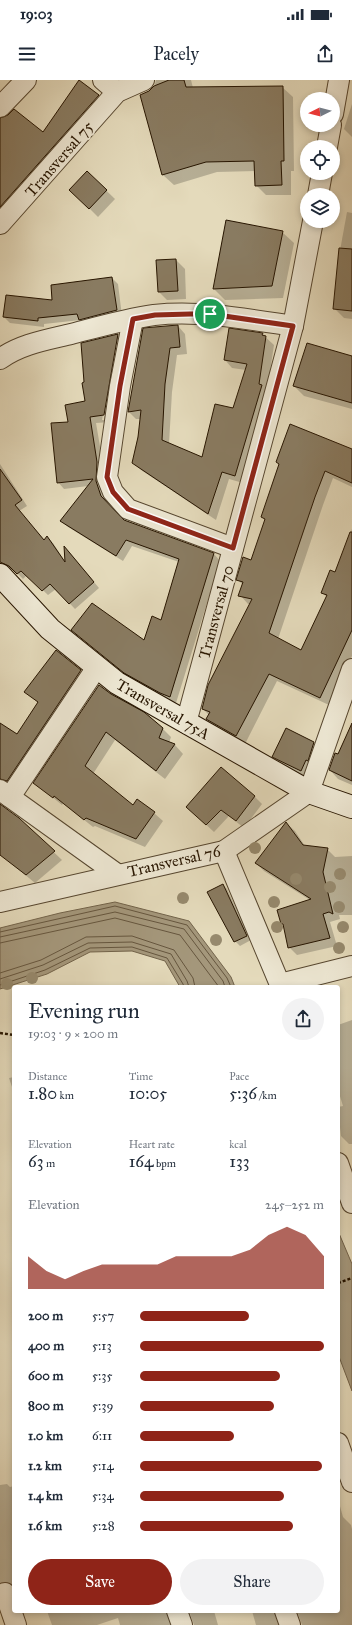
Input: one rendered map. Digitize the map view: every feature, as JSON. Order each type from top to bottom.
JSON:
[{"type":"street","points":[[0,107],[26,80]]},
{"type":"street","name":"Transversal 75","points":[[0,224],[110,86],[144,80]]},
{"type":"street","points":[[337,92],[339,80]]},
{"type":"street","name":"Transversal 70","points":[[186,723],[293,326],[312,228]]},
{"type":"street","points":[[0,359],[11,351],[28,344],[155,315],[210,314],[293,326]]},
{"type":"street","points":[[133,319],[120,386],[107,477],[113,492],[128,509],[233,548]]},
{"type":"street","name":"Transversal 75A","points":[[0,575],[50,629],[117,683],[309,792],[352,807]]},
{"type":"street","points":[[5,794],[97,667]]},
{"type":"street","points":[[309,792],[352,669]]},
{"type":"street","name":"Transversal 76","points":[[5,794],[117,874],[154,868],[224,851],[309,792]]},
{"type":"street","points":[[224,851],[280,985]]},
{"type":"street","points":[[0,902],[117,874]]},
{"type":"street","points":[[284,985],[352,966]]},
{"type":"street","points":[[340,1169],[352,1203]]},
{"type":"street","points":[[340,1451],[347,1480]]},
{"type":"street","points":[[6,1593],[12,1612]]},
{"type":"street","points":[[12,1613],[16,1625]]},
{"type":"street","points":[[178,1613],[182,1625]]},
{"type":"street","points":[[286,1613],[290,1625]]},
{"type":"path","points":[[0,1033],[12,1035]]},
{"type":"path","points":[[340,1282],[352,1278]]},
{"type":"water","points":[[115,902],[189,921],[231,977],[234,985],[179,985],[165,961],[132,951],[90,952],[47,974],[0,989],[0,928],[60,913]]},
{"type":"water","points":[[340,1236],[352,1264],[352,1391],[340,1359]]},
{"type":"building","points":[[79,80],[99,95],[0,207],[0,118],[8,115],[14,109],[43,132]]},
{"type":"building","points":[[169,80],[184,80],[186,87],[283,86],[284,161],[281,161],[282,185],[255,186],[254,161],[206,162],[162,175],[140,95],[149,91],[154,86]]},
{"type":"building","points":[[87,171],[107,190],[89,209],[69,190]]},
{"type":"building","points":[[226,220],[283,231],[272,286],[213,289]]},
{"type":"building","points":[[339,248],[352,249],[352,311],[333,309]]},
{"type":"building","points":[[176,259],[178,291],[158,292],[156,260]]},
{"type":"building","points":[[112,277],[117,310],[79,320],[77,314],[38,318],[38,321],[3,317],[6,295],[52,300],[51,285]]},
{"type":"building","points":[[178,325],[180,347],[170,348],[165,384],[162,440],[202,457],[215,404],[233,408],[247,364],[224,360],[229,328],[263,333],[262,335],[266,336],[259,384],[262,385],[235,476],[222,472],[208,514],[132,463],[138,437],[141,410],[128,412],[143,328]]},
{"type":"building","points":[[118,334],[104,415],[90,417],[97,462],[96,481],[101,496],[124,520],[214,553],[170,697],[124,673],[71,630],[92,603],[144,640],[152,616],[161,620],[179,559],[126,540],[116,556],[60,521],[93,479],[57,483],[51,423],[68,422],[65,405],[85,401],[82,383],[84,382],[81,343]]},
{"type":"building","points":[[307,343],[352,356],[352,403],[293,386]]},
{"type":"building","points":[[290,424],[352,449],[352,483],[325,471],[269,633],[301,650],[327,595],[321,593],[330,570],[335,572],[350,532],[352,532],[352,630],[320,698],[269,674],[236,736],[206,719],[210,712],[202,709],[208,685],[252,599],[238,596],[243,582],[236,580],[243,557],[251,560],[265,519],[261,517],[279,464],[276,462]]},
{"type":"building","points":[[0,469],[22,500],[15,505],[44,540],[47,536],[65,562],[64,546],[94,582],[69,604],[50,584],[42,591],[21,571],[17,574],[9,566],[0,562]]},
{"type":"building","points":[[56,650],[81,670],[7,781],[0,779],[0,723],[17,734],[38,702],[24,692]]},
{"type":"building","points":[[99,685],[111,694],[144,712],[163,728],[159,738],[175,744],[156,771],[106,732],[85,766],[133,805],[137,799],[155,812],[136,839],[86,818],[84,820],[54,796],[53,798],[33,783]]},
{"type":"building","points":[[352,723],[352,781],[329,770],[335,753],[338,754]]},
{"type":"building","points":[[286,728],[314,742],[308,761],[306,760],[301,771],[272,757]]},
{"type":"building","points":[[221,767],[255,796],[236,821],[221,810],[206,825],[186,807]]},
{"type":"building","points":[[0,804],[19,818],[55,851],[26,875],[0,855]]},
{"type":"building","points":[[286,822],[303,845],[328,848],[323,872],[333,914],[329,912],[323,914],[330,938],[288,948],[283,924],[281,924],[277,910],[311,899],[255,863]]},
{"type":"building","points":[[223,884],[247,936],[234,942],[207,892]]},
{"type":"route","points":[[210,314],[293,326],[233,548],[128,509],[113,492],[107,477],[120,386],[133,319],[155,315],[210,314]]}]
